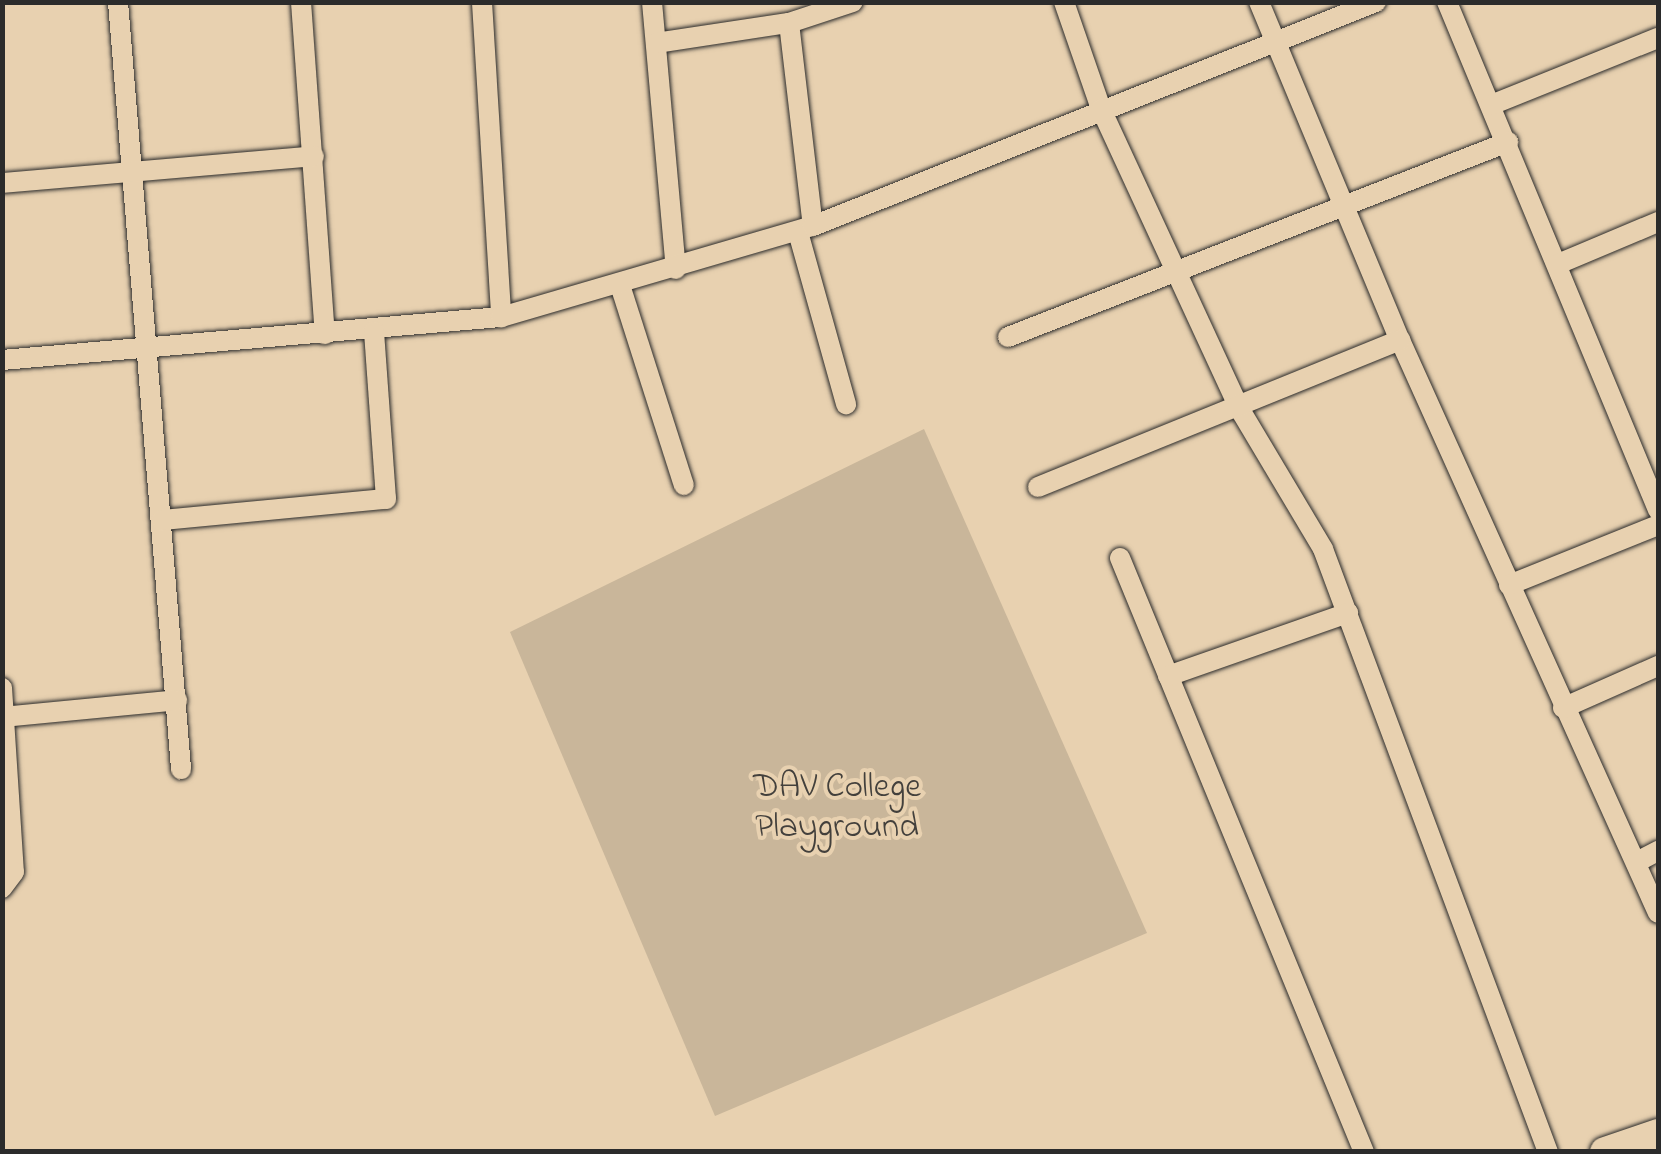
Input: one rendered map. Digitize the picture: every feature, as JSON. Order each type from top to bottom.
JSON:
[{"type":"street","points":[[118,2],[135,172],[181,769]]},
{"type":"street","points":[[301,2],[325,334]]},
{"type":"street","points":[[482,2],[502,317]]},
{"type":"street","points":[[652,2],[676,269]]},
{"type":"street","points":[[656,44],[790,23],[823,8],[852,2]]},
{"type":"street","points":[[1064,2],[1101,109],[1180,273],[1239,408],[1300,504],[1348,613],[1548,1152]]},
{"type":"street","points":[[1259,2],[1400,340],[1658,913]]},
{"type":"street","points":[[2,360],[148,346],[374,332],[502,317],[806,229],[1376,2]]},
{"type":"street","points":[[1447,2],[1658,510]]},
{"type":"street","points":[[790,23],[806,229],[846,404]]},
{"type":"street","points":[[1491,105],[1658,38]]},
{"type":"street","points":[[1008,337],[1508,142]]},
{"type":"street","points":[[2,183],[314,156]]},
{"type":"street","points":[[1558,264],[1658,222]]},
{"type":"street","points":[[620,285],[684,484]]},
{"type":"street","points":[[162,520],[386,499],[374,332]]},
{"type":"street","points":[[1038,487],[1400,340]]},
{"type":"street","points":[[1509,585],[1658,524]]},
{"type":"street","points":[[1120,558],[1364,1152]]},
{"type":"street","points":[[1168,676],[1348,613]]},
{"type":"street","points":[[1563,708],[1658,666]]},
{"type":"street","points":[[2,688],[14,872],[2,888]]},
{"type":"street","points":[[4,717],[176,700]]},
{"type":"street","points":[[1637,862],[1658,851]]},
{"type":"street","points":[[1605,1152],[1658,1140]]},
{"type":"green space","name":"DAV College Playground","points":[[924,429],[1147,933],[715,1116],[510,632]]}]
